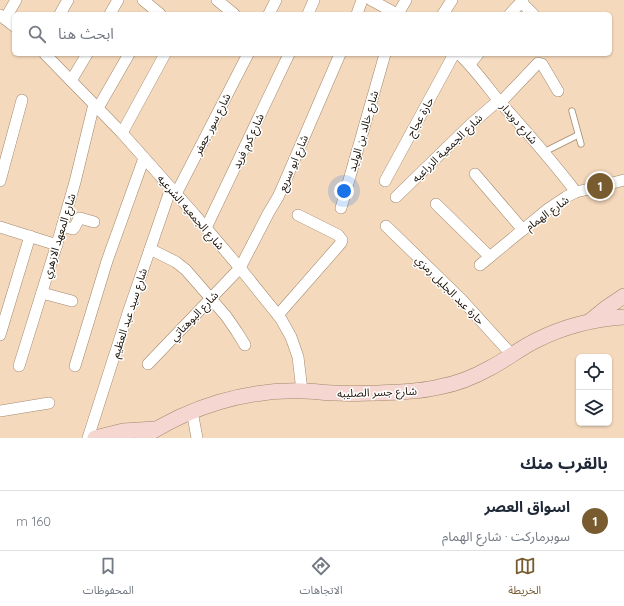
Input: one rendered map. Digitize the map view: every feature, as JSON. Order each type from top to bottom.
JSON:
[{"type":"street","points":[[12,24],[2,17],[16,0]]},
{"type":"street","points":[[61,12],[68,0]]},
{"type":"street","points":[[111,12],[118,0]]},
{"type":"street","points":[[143,0],[156,12]]},
{"type":"street","points":[[217,0],[232,12]]},
{"type":"street","points":[[309,12],[314,0]]},
{"type":"street","points":[[357,12],[362,0]]},
{"type":"street","points":[[371,0],[394,12]]},
{"type":"street","points":[[399,12],[406,0]]},
{"type":"street","points":[[444,12],[452,0]]},
{"type":"street","points":[[512,12],[522,1],[531,12]]},
{"type":"street","name":"شارع الجمعيه الشرعيه","points":[[48,56],[122,133],[174,191],[278,315],[292,337],[298,356],[302,391]]},
{"type":"street","points":[[71,81],[86,56]]},
{"type":"street","name":"شارع المعهد الازهري","points":[[19,366],[57,245],[96,106],[128,56]]},
{"type":"street","points":[[122,133],[164,56]]},
{"type":"street","name":"شارع سور جعفر","points":[[174,191],[247,56]]},
{"type":"street","name":"شارع كرم فريد","points":[[206,228],[288,56]]},
{"type":"street","name":"شارع ابو سريع","points":[[240,268],[283,186],[339,56]]},
{"type":"street","name":"شارع خالد بن الوليد","points":[[341,208],[384,56]]},
{"type":"street","name":"حارة عجاج","points":[[385,181],[453,56]]},
{"type":"street","name":"شارع دويدار","points":[[461,56],[470,64],[576,192]]},
{"type":"street","points":[[470,64],[476,56]]},
{"type":"street","name":"شارع الجمعية الزراعيه","points":[[396,197],[470,125],[500,101],[538,63],[542,64],[558,92]]},
{"type":"street","points":[[0,181],[22,100]]},
{"type":"street","points":[[75,366],[107,261],[144,158]]},
{"type":"street","points":[[475,174],[523,230]]},
{"type":"street","name":"شارع الهمام","points":[[480,265],[566,197],[576,192],[624,180]]},
{"type":"street","name":"شارع سيد عبد العظيم","points":[[88,438],[150,249],[174,191]]},
{"type":"street","points":[[436,204],[490,257]]},
{"type":"street","points":[[278,315],[342,240],[338,235],[298,216]]},
{"type":"street","points":[[62,226],[73,229],[80,218],[94,222]]},
{"type":"street","name":"حارة عبد الجليل رمزي","points":[[386,226],[461,299],[512,355]]},
{"type":"street","points":[[0,227],[57,245]]},
{"type":"street","points":[[0,335],[30,236]]},
{"type":"street","points":[[150,249],[181,265],[186,270],[211,298],[233,326],[245,345]]},
{"type":"street","name":"شارع البوهتاتي","points":[[148,364],[240,268]]},
{"type":"street","points":[[42,293],[72,301]]},
{"type":"street","name":"شارع جسر الصليبه","points":[[590,322],[606,308],[624,296]]},
{"type":"street","name":"شارع جسر الصليبه","points":[[142,438],[156,429],[192,411],[240,397],[281,391],[348,393],[413,392],[465,380],[490,369],[536,340],[556,332],[590,322],[624,317]]},
{"type":"street","points":[[0,411],[49,403]]},
{"type":"street","points":[[192,411],[197,438]]},
{"type":"street","name":"شارع جسر الصليبه","points":[[95,438],[123,431],[156,429]]},
{"type":"lane","points":[[572,110],[581,144]]},
{"type":"lane","points":[[544,152],[578,135]]},
{"type":"place","name":"اسواق العصر","points":[[600,186]]}]
